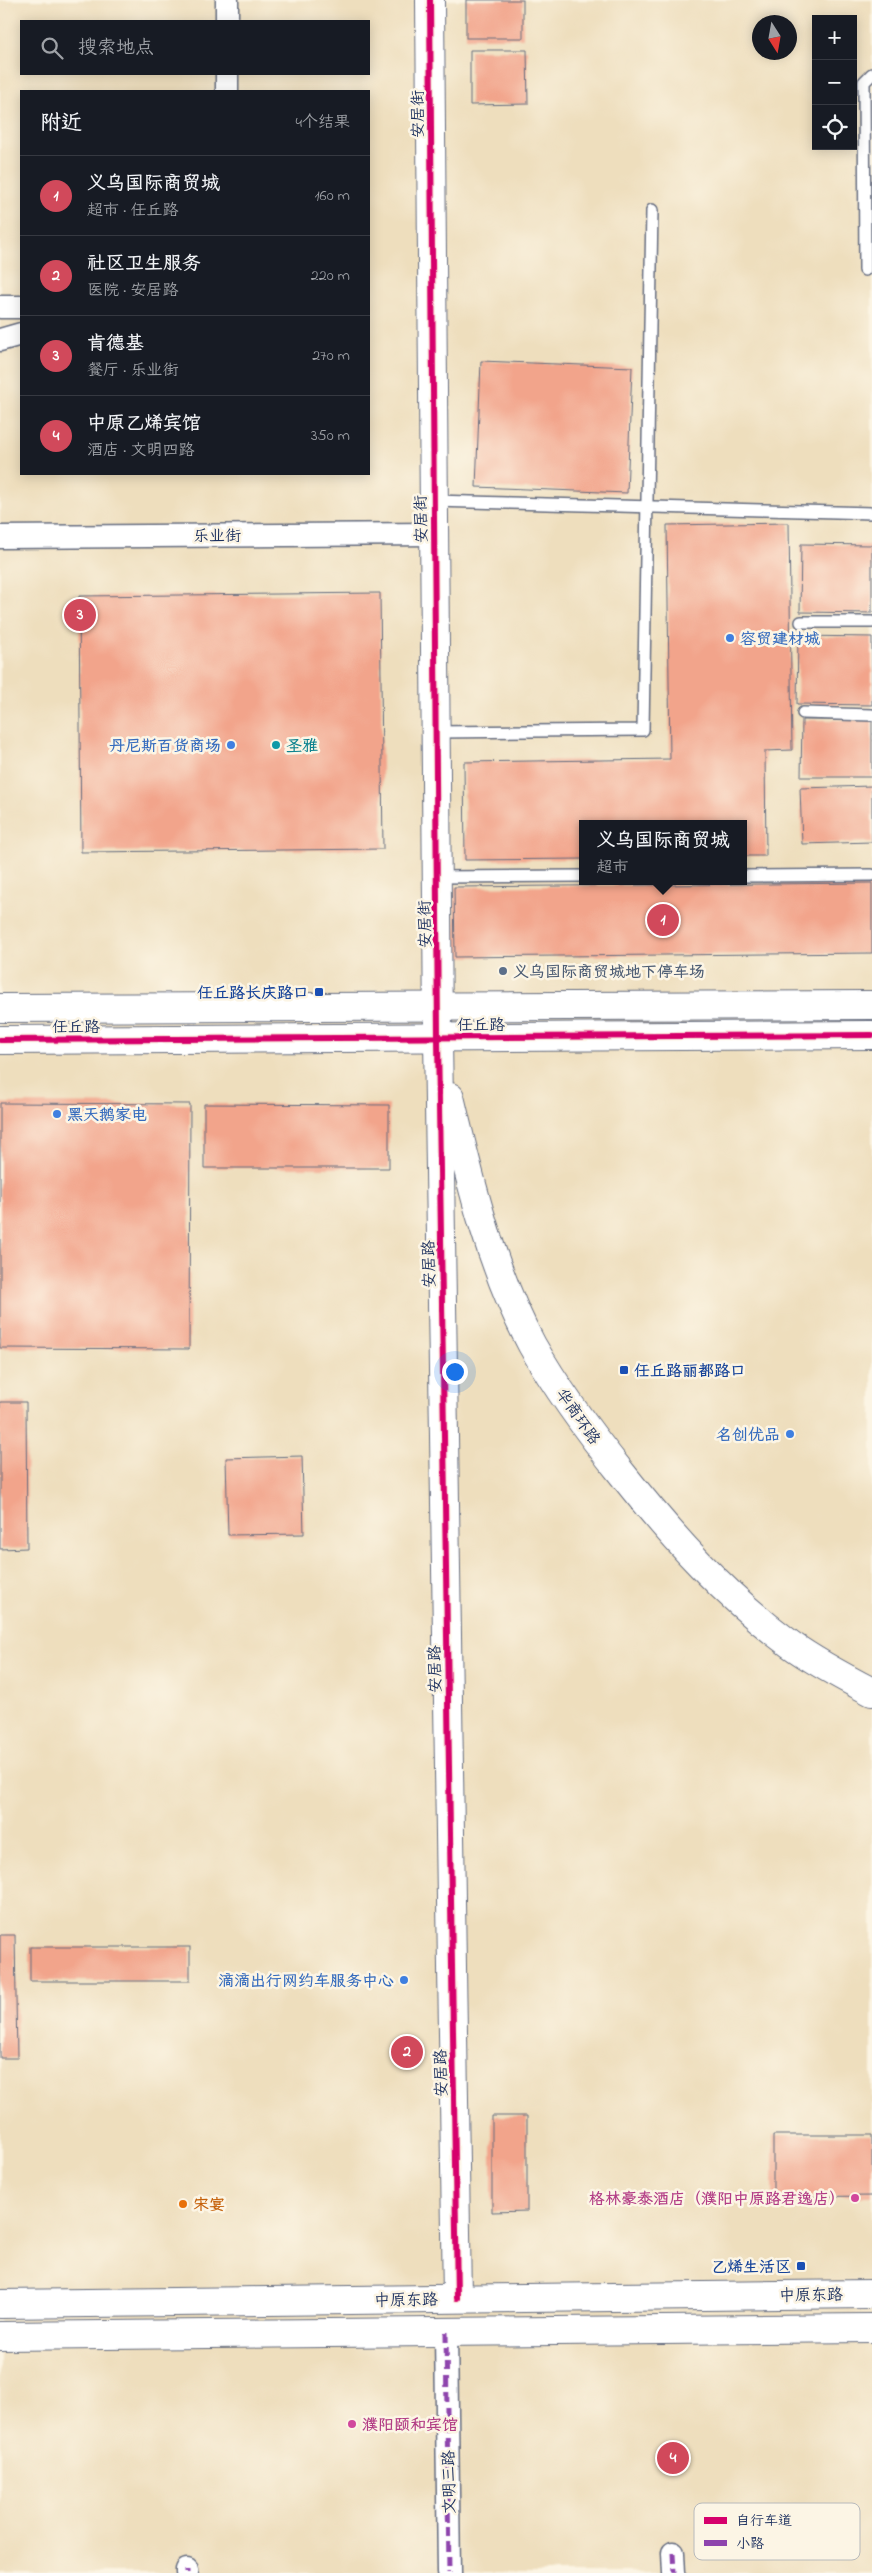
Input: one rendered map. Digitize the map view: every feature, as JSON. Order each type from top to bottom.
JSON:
[{"type":"street","points":[[227,0],[227,20]]},
{"type":"street","name":"安居街","points":[[430,0],[438,1038]]},
{"type":"street","points":[[227,75],[227,90]]},
{"type":"street","points":[[0,307],[20,307]]},
{"type":"street","points":[[0,340],[20,334]]},
{"type":"street","name":"乐业街","points":[[0,537],[434,534]]},
{"type":"street","name":"任丘路","points":[[0,1008],[438,1008],[872,1004]]},
{"type":"street","name":"任丘路","points":[[0,1040],[872,1034]]},
{"type":"street","name":"华商环路","points":[[438,1038],[469,1174],[507,1291],[532,1344],[564,1396],[600,1446],[674,1538],[733,1596],[791,1644],[872,1692]]},
{"type":"street","name":"安居路","points":[[438,1038],[457,2298]]},
{"type":"street","name":"中原东路","points":[[0,2304],[872,2294]]},
{"type":"street","name":"中原东路","points":[[0,2336],[872,2328]]},
{"type":"street","name":"文明三路","points":[[446,2332],[449,2573]]},
{"type":"lane","points":[[865,270],[864,82],[872,74]]},
{"type":"lane","points":[[436,732],[643,730],[652,210]]},
{"type":"lane","points":[[434,501],[872,513]]},
{"type":"lane","points":[[801,622],[872,622]]},
{"type":"lane","points":[[803,713],[872,714]]},
{"type":"lane","points":[[747,876],[872,875]]},
{"type":"lane","points":[[437,877],[579,876]]},
{"type":"building","points":[[466,0],[523,0],[523,38],[466,38]]},
{"type":"building","points":[[470,50],[527,50],[528,104],[470,105]]},
{"type":"building","points":[[481,361],[632,367],[627,493],[476,487]]},
{"type":"building","name":"容贸建材城","points":[[789,523],[792,750],[765,751],[766,856],[747,856],[747,820],[579,820],[579,859],[465,860],[464,762],[670,759],[667,525]]},
{"type":"building","points":[[801,544],[872,545],[872,613],[800,612]]},
{"type":"building","name":"丹尼斯百货商场","points":[[380,593],[383,849],[81,852],[79,596]]},
{"type":"building","points":[[798,636],[872,637],[872,705],[797,704]]},
{"type":"building","points":[[802,720],[872,720],[872,777],[801,777]]},
{"type":"building","points":[[872,786],[872,842],[802,844],[800,788]]},
{"type":"building","points":[[872,883],[872,953],[455,957],[454,887]]},
{"type":"building","points":[[0,1103],[190,1104],[189,1349],[0,1348]]},
{"type":"building","points":[[204,1104],[389,1105],[389,1168],[204,1168]]},
{"type":"building","points":[[0,1402],[26,1402],[27,1548],[0,1549]]},
{"type":"building","points":[[302,1456],[304,1534],[228,1535],[226,1458]]},
{"type":"building","points":[[0,1935],[15,1935],[17,2058],[0,2058]]},
{"type":"building","points":[[30,1947],[190,1947],[190,1981],[30,1981]]},
{"type":"building","points":[[492,2116],[527,2116],[527,2211],[492,2212]]},
{"type":"building","points":[[773,2135],[872,2135],[872,2196],[773,2197]]},
{"type":"marked path","points":[[446,2332],[449,2573]]},
{"type":"marked path","points":[[673,2553],[674,2573]]},
{"type":"cycle path","points":[[430,0],[438,1038],[457,2298]]},
{"type":"cycle path","points":[[0,1040],[872,1035]]},
{"type":"place","name":"肯德基","points":[[80,615]]},
{"type":"place","name":"容贸建材城","points":[[730,638]]},
{"type":"place","name":"丹尼斯百货商场","points":[[231,745]]},
{"type":"place","name":"圣雅","points":[[276,745]]},
{"type":"place","name":"义乌国际商贸城","points":[[663,920]]},
{"type":"place","name":"义乌国际商贸城地下停车场","points":[[503,971]]},
{"type":"place","name":"任丘路长庆路口","points":[[319,992]]},
{"type":"place","name":"黑天鹅家电","points":[[57,1114]]},
{"type":"place","name":"任丘路丽都路口","points":[[624,1370]]},
{"type":"place","name":"名创优品","points":[[790,1434]]},
{"type":"place","name":"滴滴出行网约车服务中心","points":[[404,1980]]},
{"type":"place","name":"社区卫生服务","points":[[407,2052]]},
{"type":"place","name":"格林豪泰酒店（濮阳中原路君逸店）","points":[[855,2198]]},
{"type":"place","name":"宋宴","points":[[183,2204]]},
{"type":"place","name":"乙烯生活区","points":[[801,2266]]},
{"type":"place","name":"濮阳颐和宾馆","points":[[352,2424]]},
{"type":"place","name":"中原乙烯宾馆","points":[[673,2458]]}]
